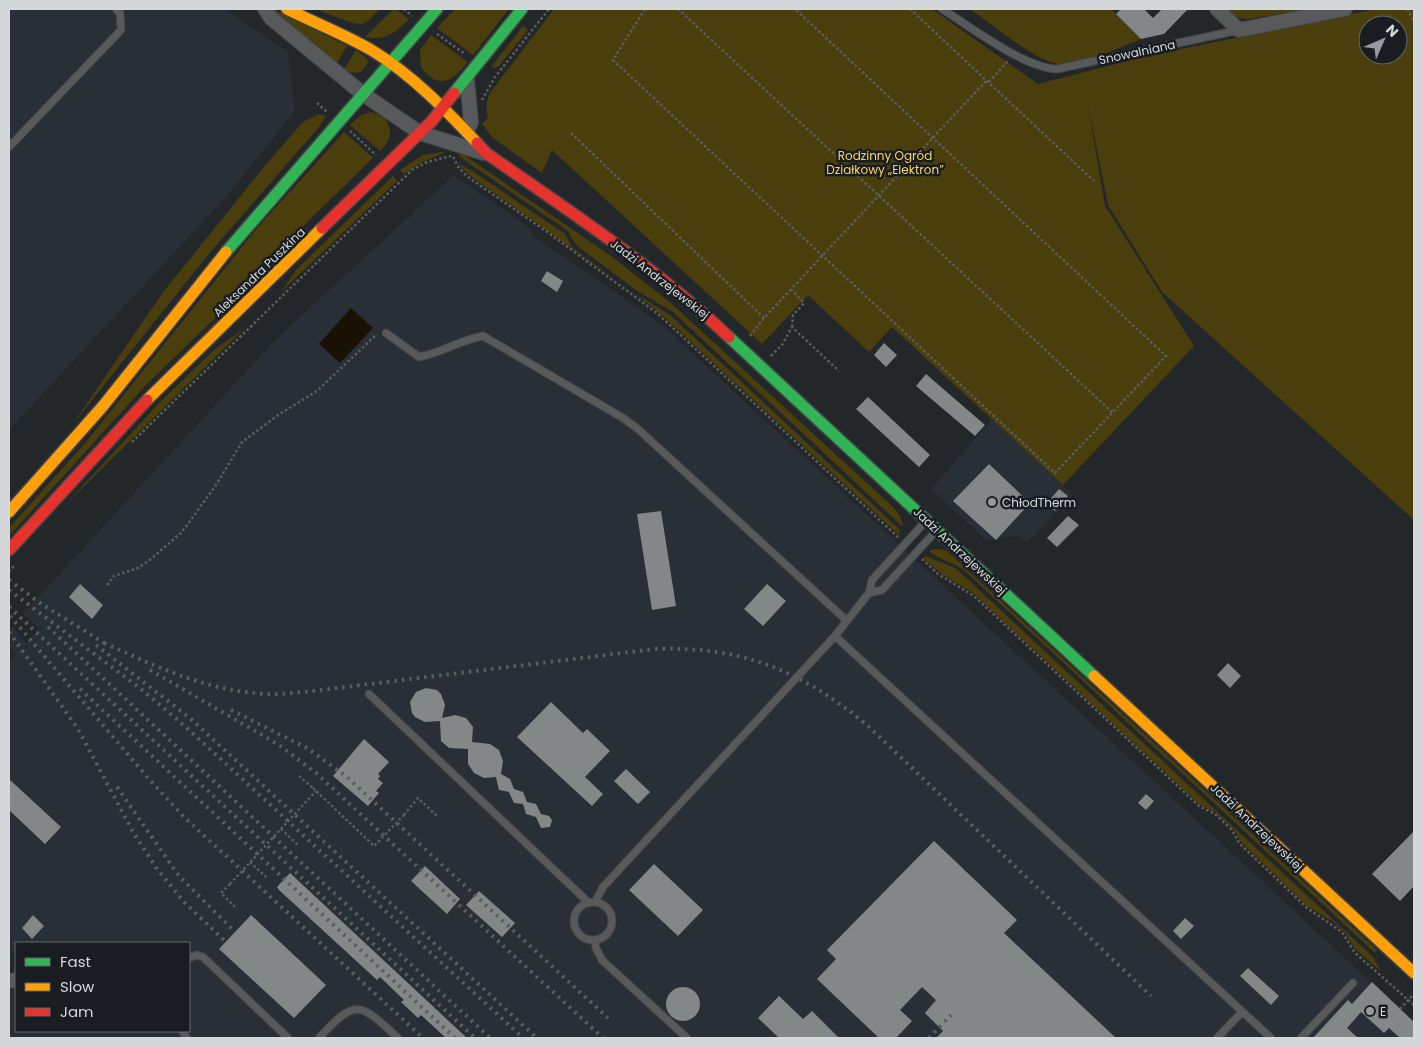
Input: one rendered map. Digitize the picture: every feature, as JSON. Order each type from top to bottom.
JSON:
[{"type":"street","name":"Jadzi Andrzejewskiej","points":[[265,9],[271,18],[363,94],[420,133],[486,154]]},
{"type":"street","name":"Jadzi Andrzejewskiej","points":[[287,9],[372,51],[390,63],[444,108],[467,130],[486,154],[645,265],[696,306],[1414,973]]},
{"type":"street","points":[[9,512],[103,406],[251,221],[437,9]]},
{"type":"street","name":"Aleksandra Puszkina","points":[[9,550],[152,394],[388,166],[444,108],[522,9]]},
{"type":"street","points":[[1217,9],[1239,30]]},
{"type":"street","name":"Snowalniana","points":[[1239,30],[1345,9]]},
{"type":"street","points":[[467,79],[471,122],[467,130]]},
{"type":"lane","points":[[9,147],[121,30],[120,13],[116,9]]},
{"type":"lane","name":"Snowalniana","points":[[942,9],[1032,63],[1057,69],[1239,30]]},
{"type":"lane","points":[[386,333],[419,357],[434,354],[446,347],[483,336],[623,418],[638,429],[846,620]]},
{"type":"lane","points":[[369,694],[592,902],[607,907],[611,912],[613,925],[606,936],[595,941],[583,938],[575,928],[575,915],[583,905],[592,902],[603,887],[835,636],[869,593],[872,580],[927,520]]},
{"type":"lane","points":[[869,593],[882,590],[938,530]]},
{"type":"lane","points":[[835,636],[1271,1038]]},
{"type":"lane","points":[[595,941],[602,960],[687,1038]]},
{"type":"lane","points":[[190,958],[197,955],[203,957],[288,1038]]},
{"type":"lane","points":[[1301,1038],[1353,983]]},
{"type":"lane","points":[[318,1038],[339,1016],[348,1010],[358,1009],[372,1014],[398,1038]]},
{"type":"lane","points":[[1217,1038],[1242,1012]]},
{"type":"path","points":[[404,9],[413,16]]},
{"type":"path","points":[[488,88],[548,9]]},
{"type":"path","points":[[645,9],[613,60],[1055,473],[1166,356],[795,9]]},
{"type":"path","points":[[678,9],[1112,412]]},
{"type":"path","points":[[910,9],[1094,181]]},
{"type":"path","points":[[1407,9],[1414,21]]},
{"type":"path","points":[[434,32],[470,59]]},
{"type":"path","points":[[740,346],[791,289],[1014,53]]},
{"type":"path","points":[[317,103],[388,166]]},
{"type":"path","points":[[571,133],[764,318]]},
{"type":"path","points":[[128,445],[412,170],[427,162],[452,156],[458,168],[468,177],[550,234],[657,313],[905,544]]},
{"type":"path","points":[[762,366],[782,345],[792,327],[793,315],[804,303],[791,289]]},
{"type":"path","points":[[792,327],[839,371]]},
{"type":"path","points":[[106,585],[114,576],[138,568],[151,559],[182,532],[216,485],[242,442],[255,431],[317,391],[344,368],[371,338],[378,334],[386,333]]},
{"type":"path","points":[[915,553],[938,574],[974,596],[1199,806],[1215,814],[1232,830],[1239,843],[1307,908],[1342,932],[1355,953],[1414,1005]]},
{"type":"path","points":[[9,571],[20,559]]},
{"type":"path","points":[[299,776],[374,846],[418,798],[437,816]]},
{"type":"path","points":[[237,909],[221,893],[316,791]]},
{"type":"path","points":[[281,829],[298,845]]},
{"type":"path","points":[[250,862],[268,879]]},
{"type":"path","points":[[1400,1009],[1412,996]]},
{"type":"shaded area","points":[[9,9],[225,9],[288,52],[295,111],[227,196],[9,430]]},
{"type":"shaded area","points":[[454,175],[531,229],[531,234],[661,324],[1414,1022],[1414,1038],[9,1038],[9,989],[15,987],[15,1032],[190,1032],[190,942],[15,942],[15,955],[9,948],[9,662],[16,656],[9,645],[9,629],[12,626],[26,643],[39,629],[23,614],[275,340]]},
{"type":"shaded area","points":[[351,308],[373,328],[340,363],[319,344]]},
{"type":"shaded area","points":[[992,419],[1073,495],[1027,543],[1019,536],[986,540],[931,489]]},
{"type":"green space","points":[[320,9],[380,9],[367,22],[362,24],[353,23],[320,11]]},
{"type":"green space","points":[[455,9],[509,9],[473,55],[437,28]]},
{"type":"green space","name":"Rodzinny Ogród Działkowy „Elektron”","points":[[554,9],[932,9],[1038,84],[1147,56],[1377,9],[1414,9],[1414,520],[1162,292],[1108,205],[1088,105],[1105,206],[1194,346],[1063,485],[892,327],[869,352],[808,295],[762,344],[552,150],[542,173],[493,138],[482,124],[488,118],[486,107],[489,94]]},
{"type":"green space","points":[[970,9],[1111,9],[1141,39],[1087,59],[1057,64],[1036,55]]},
{"type":"green space","points":[[1225,9],[1310,9],[1247,19],[1234,17]]},
{"type":"green space","points":[[393,10],[397,10],[409,19],[390,35],[378,38],[365,37]]},
{"type":"green space","points":[[277,11],[347,46],[337,63],[276,13]]},
{"type":"green space","points":[[523,26],[528,30],[499,66],[491,67]]},
{"type":"green space","points":[[431,35],[468,62],[456,74],[445,81],[434,79],[421,67],[420,50]]},
{"type":"green space","points":[[356,50],[367,59],[368,63],[361,72],[351,73],[344,69]]},
{"type":"green space","points":[[371,112],[384,117],[389,126],[389,139],[380,151],[350,125],[361,115]]},
{"type":"green space","points":[[319,114],[326,116],[319,127],[207,256],[72,425],[164,291],[268,162],[303,122]]},
{"type":"green space","points":[[344,132],[373,158],[311,218],[241,293],[146,385],[9,536],[9,528],[86,442],[258,227]]},
{"type":"green space","points":[[448,151],[420,163],[404,174],[400,170],[423,155]]},
{"type":"green space","points":[[457,152],[611,256],[672,304],[893,507],[900,516],[903,527],[673,312],[636,290],[576,245],[568,231],[460,157]]},
{"type":"green space","points":[[458,163],[565,234],[572,247],[616,280],[469,175]]},
{"type":"green space","points":[[393,176],[397,181],[281,292],[296,270]]},
{"type":"green space","points":[[636,294],[670,315],[900,530],[899,535],[664,317]]},
{"type":"green space","points":[[244,329],[65,505],[160,402],[215,349]]},
{"type":"green space","points":[[934,549],[946,550],[1378,951],[1374,952],[965,571],[929,551]]},
{"type":"green space","points":[[926,556],[955,568],[963,575],[1373,957],[1381,971],[1355,949],[1346,934],[1334,922],[1308,907],[1241,842],[1234,830],[1215,812],[1200,805],[972,592],[943,575],[923,558]]},
{"type":"building","points":[[1121,9],[1144,9],[1153,18],[1162,9],[1188,9],[1164,34],[1141,39],[1116,14]]},
{"type":"building","points":[[547,271],[563,281],[557,292],[541,281]]},
{"type":"building","points":[[884,343],[897,355],[886,367],[874,355]]},
{"type":"building","points":[[926,374],[985,425],[975,436],[916,386]]},
{"type":"building","points":[[868,397],[930,455],[919,467],[856,409]]},
{"type":"building","name":"ChłodTherm","points":[[989,464],[1030,503],[996,540],[953,501]]},
{"type":"building","points":[[1059,489],[1068,496],[1055,511],[1046,504]]},
{"type":"building","points":[[661,511],[676,606],[652,610],[637,514]]},
{"type":"building","points":[[1068,516],[1079,525],[1057,547],[1047,538]]},
{"type":"building","points":[[80,584],[103,605],[92,619],[69,597]]},
{"type":"building","points":[[767,584],[786,601],[763,626],[744,609]]},
{"type":"building","points":[[1228,663],[1241,676],[1230,688],[1217,675]]},
{"type":"building","points":[[426,688],[437,690],[441,694],[445,705],[442,718],[455,715],[466,718],[473,727],[472,742],[490,744],[499,750],[503,761],[501,774],[510,779],[514,789],[523,792],[527,802],[536,804],[541,814],[549,816],[552,820],[550,827],[541,828],[536,817],[526,814],[523,804],[514,803],[509,792],[499,790],[496,777],[484,778],[474,773],[468,764],[468,749],[449,748],[441,741],[440,721],[425,722],[415,717],[412,713],[410,702],[416,692]]},
{"type":"building","points":[[551,702],[583,733],[587,729],[610,751],[585,777],[603,794],[592,806],[517,737]]},
{"type":"building","points":[[364,739],[389,762],[378,774],[380,776],[378,779],[383,783],[376,791],[379,793],[368,806],[333,776]]},
{"type":"building","points":[[626,769],[650,792],[638,804],[614,781]]},
{"type":"building","points":[[9,779],[61,827],[45,844],[9,810]]},
{"type":"building","points":[[1146,794],[1154,801],[1146,810],[1138,803]]},
{"type":"building","points":[[1414,831],[1414,886],[1400,901],[1372,874]]},
{"type":"building","points":[[934,841],[1017,920],[1004,933],[1116,1038],[936,1038],[943,1031],[925,1013],[936,1000],[922,987],[900,1010],[912,1021],[896,1038],[879,1038],[817,979],[836,959],[827,950]]},
{"type":"building","points":[[654,864],[703,910],[678,936],[629,890]]},
{"type":"building","points":[[425,866],[460,899],[447,914],[411,881]]},
{"type":"building","points":[[290,873],[467,1038],[446,1038],[421,1015],[418,1018],[401,1002],[404,1000],[380,977],[377,980],[279,890],[277,887]]},
{"type":"building","points":[[479,891],[515,923],[502,937],[466,905]]},
{"type":"building","points":[[33,915],[44,926],[32,939],[22,928]]},
{"type":"building","points":[[251,915],[326,985],[294,1018],[219,949]]},
{"type":"building","points":[[1185,918],[1194,926],[1181,939],[1173,931]]},
{"type":"building","points":[[1248,968],[1279,996],[1271,1005],[1240,976]]},
{"type":"building","name":"E","points":[[1372,982],[1414,1022],[1414,1038],[1400,1038],[1389,1028],[1384,1033],[1361,1012],[1347,1028],[1358,1038],[1313,1038],[1348,1000],[1352,1004]]},
{"type":"building","points":[[683,987],[690,988],[695,992],[699,997],[699,1011],[695,1016],[690,1020],[683,1021],[676,1020],[671,1016],[667,1011],[666,1004],[667,997],[671,992],[676,988]]},
{"type":"building","points":[[779,996],[803,1019],[812,1011],[839,1038],[779,1038],[758,1018]]},
{"type":"railway","points":[[9,580],[40,603],[109,646]]},
{"type":"railway","points":[[9,590],[141,689],[187,728],[523,1038]]},
{"type":"railway","points":[[9,607],[475,1038]]},
{"type":"railway","points":[[10,616],[148,778],[184,817],[423,1038]]},
{"type":"railway","points":[[48,627],[490,1038]]},
{"type":"railway","points":[[9,632],[78,729],[133,832],[157,869],[184,902],[226,942]]},
{"type":"railway","points":[[104,643],[163,669],[203,683],[245,692],[273,694],[313,691],[655,649],[686,649],[715,652],[743,657],[769,665],[818,690],[867,725],[1151,996]]},
{"type":"railway","points":[[96,645],[191,719],[537,1038]]},
{"type":"railway","points":[[150,670],[279,745],[316,773],[603,1038]]},
{"type":"railway","points":[[80,689],[455,1038]]},
{"type":"railway","points":[[231,710],[307,748],[347,777],[608,1018]]},
{"type":"railway","points":[[117,787],[179,876],[235,932]]},
{"type":"railway","points":[[929,1038],[951,1015]]},
{"type":"traffic: fast","points":[[226,252],[437,9]]},
{"type":"traffic: fast","points":[[454,93],[522,9]]},
{"type":"traffic: fast","points":[[729,337],[1094,676]]},
{"type":"traffic: slow","points":[[287,9],[352,40],[387,60],[428,94],[477,143]]},
{"type":"traffic: slow","points":[[147,400],[322,228]]},
{"type":"traffic: slow","points":[[9,512],[103,406],[226,252]]},
{"type":"traffic: slow","points":[[1094,676],[1414,973]]},
{"type":"traffic: jam","points":[[322,228],[432,121],[454,93]]},
{"type":"traffic: jam","points":[[477,143],[486,153],[641,263],[701,311],[729,337]]},
{"type":"traffic: jam","points":[[9,550],[147,400]]},
{"type":"place","name":"ChłodTherm","points":[[992,502]]},
{"type":"place","name":"E","points":[[1370,1011]]}]
